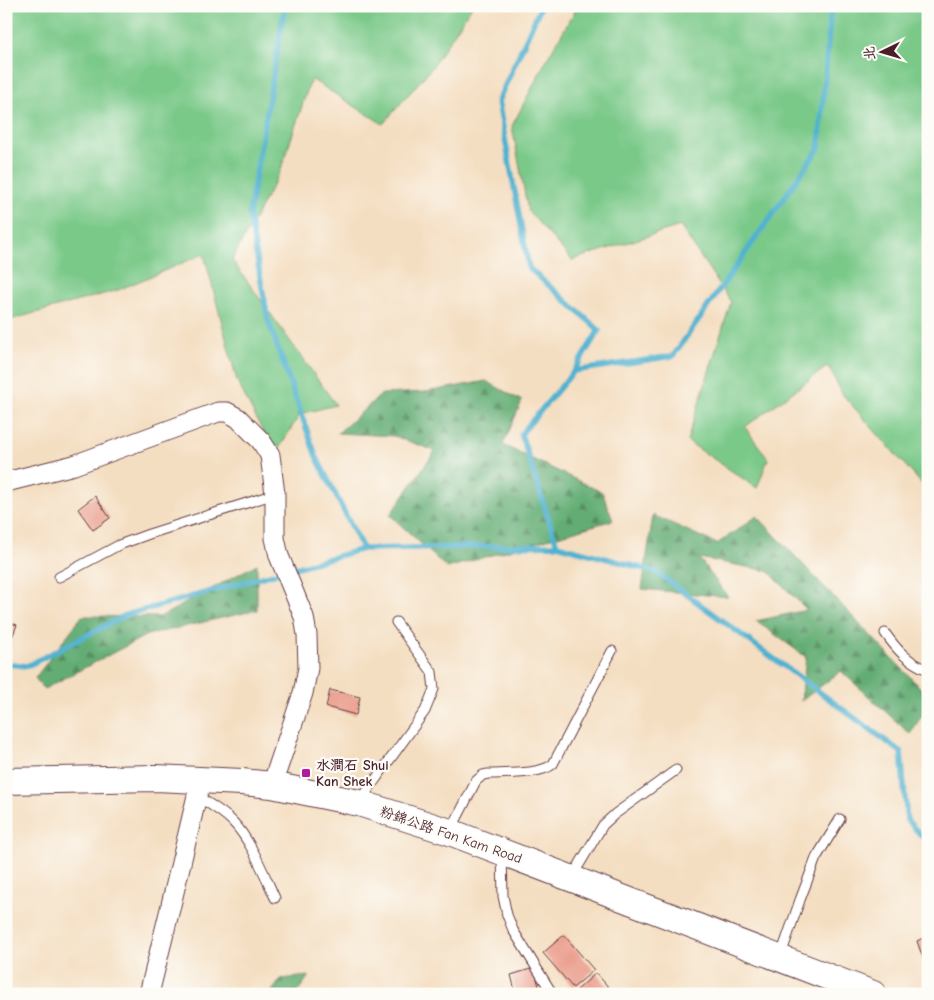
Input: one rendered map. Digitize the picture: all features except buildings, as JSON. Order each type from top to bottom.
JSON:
[{"type":"main road","name":"粉錦公路 Fan Kam Road","points":[[6,781],[156,778],[199,788],[242,782],[272,785],[359,803],[450,832],[873,994]]},
{"type":"street","points":[[6,482],[74,465],[213,413],[227,412],[238,418],[261,441],[270,455],[273,470],[275,538],[279,556],[304,617],[307,635],[308,668],[303,693],[272,785]]},
{"type":"street","points":[[149,994],[199,788]]},
{"type":"lane","points":[[59,577],[120,545],[275,494]]},
{"type":"lane","points":[[359,803],[425,711],[434,689],[432,672],[396,622]]},
{"type":"lane","points":[[885,633],[905,658],[928,670]]},
{"type":"lane","points":[[450,832],[476,781],[483,775],[539,771],[553,764],[612,651]]},
{"type":"lane","points":[[571,878],[604,825],[615,814],[676,770]]},
{"type":"lane","points":[[199,788],[241,832],[254,853],[275,898]]},
{"type":"lane","points":[[780,958],[816,858],[840,819]]},
{"type":"lane","points":[[502,852],[503,896],[507,915],[513,930],[552,993]]},
{"type":"lane","points":[[154,975],[160,994]]},
{"type":"green space","points":[[6,6],[472,6],[433,66],[383,124],[311,79],[280,172],[232,260],[336,405],[300,414],[275,455],[237,381],[204,254],[118,290],[6,321]]},
{"type":"green space","points":[[578,6],[928,6],[928,491],[843,395],[828,366],[745,427],[768,459],[757,488],[687,441],[731,302],[680,226],[572,260],[528,211],[512,126],[547,59]]},
{"type":"green space","points":[[486,381],[522,401],[503,445],[602,492],[613,520],[447,568],[390,515],[435,451],[394,436],[338,433],[382,394],[426,392]]},
{"type":"green space","points":[[653,515],[717,544],[757,516],[928,696],[928,706],[910,734],[841,671],[801,701],[806,657],[756,621],[807,610],[768,571],[699,558],[728,597],[642,589]]},
{"type":"green space","points":[[257,564],[257,610],[147,635],[44,689],[35,678],[82,616],[160,617]]},
{"type":"green space","points":[[309,976],[296,994],[270,994],[281,979]]},
{"type":"waterway","points":[[285,6],[249,214],[268,320],[316,456],[363,549],[557,545]]},
{"type":"waterway","points":[[541,6],[498,101],[529,268],[599,330],[574,371],[521,434],[557,545],[656,572],[901,752],[907,820],[928,843]]},
{"type":"waterway","points":[[574,371],[673,356],[819,148],[831,6]]},
{"type":"waterway","points":[[6,664],[27,666],[126,615],[363,549]]},
{"type":"place","name":"水澗石 Shui Kan Shek","points":[[306,773]]}]
